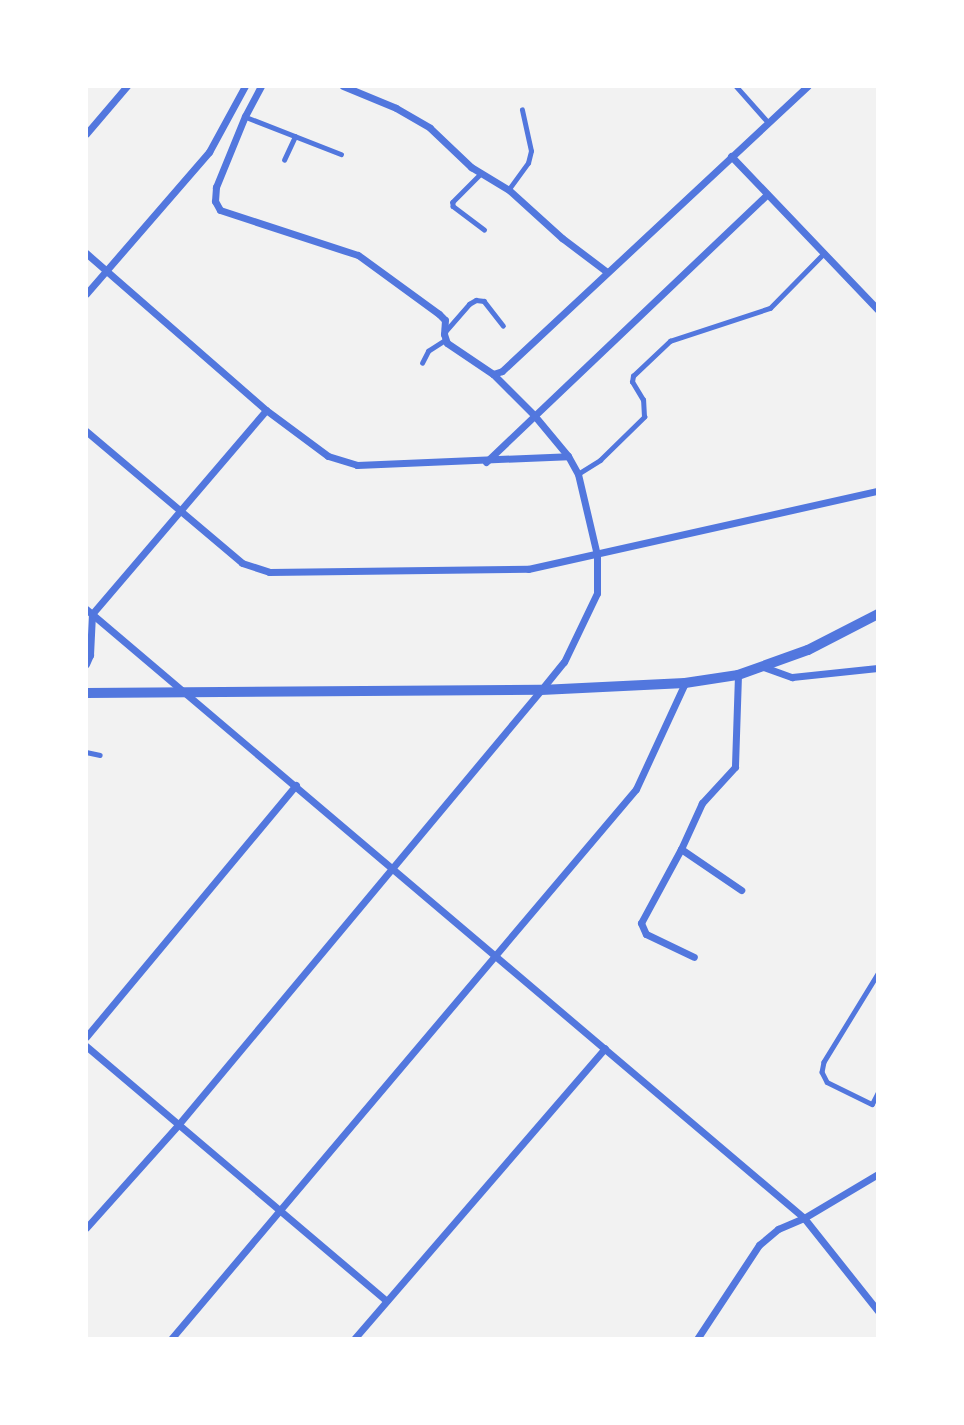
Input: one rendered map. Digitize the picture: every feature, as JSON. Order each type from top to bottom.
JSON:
[{"type":"street","points":[[86,134],[127,86]]},
{"type":"street","points":[[86,294],[209,152],[245,86]]},
{"type":"street","points":[[86,1228],[178,1125],[564,663],[597,593],[597,555],[578,474],[568,456],[534,415],[493,374],[445,337],[445,320],[358,255],[220,210],[215,201],[216,187],[245,116],[261,86]]},
{"type":"street","points":[[343,86],[396,108],[429,128],[462,159],[509,190],[562,238],[607,272]]},
{"type":"street","points":[[493,374],[502,371],[808,86]]},
{"type":"street","points":[[731,156],[878,310]]},
{"type":"street","points":[[485,462],[768,194]]},
{"type":"street","points":[[86,253],[266,410],[328,456],[357,465],[485,462],[568,456]]},
{"type":"street","points":[[86,664],[90,655],[89,612],[183,511],[266,410]]},
{"type":"street","points":[[86,431],[242,563],[269,572],[528,569],[878,491]]},
{"type":"street","points":[[89,612],[187,692],[804,1218],[876,1301],[878,1311]]},
{"type":"street","points":[[86,693],[541,690],[685,683],[738,675],[808,650],[878,614]]},
{"type":"street","points":[[760,666],[792,677],[878,668]]},
{"type":"street","points":[[694,957],[646,934],[640,923],[681,849],[702,803],[735,767],[738,757],[738,675]]},
{"type":"street","points":[[171,1339],[636,789],[685,683]]},
{"type":"street","points":[[86,1037],[296,785]]},
{"type":"street","points":[[681,849],[741,890]]},
{"type":"street","points":[[86,1046],[387,1301]]},
{"type":"street","points":[[354,1339],[605,1048]]},
{"type":"street","points":[[697,1339],[758,1245],[778,1229],[804,1218],[878,1174]]},
{"type":"lane","points":[[736,86],[769,123]]},
{"type":"lane","points":[[509,190],[528,163],[531,151],[522,110]]},
{"type":"lane","points":[[245,116],[341,154]]},
{"type":"lane","points":[[284,160],[295,136]]},
{"type":"lane","points":[[482,173],[453,202],[453,206],[484,229]]},
{"type":"lane","points":[[578,474],[600,460],[644,417],[642,400],[632,382],[633,376],[670,341],[770,308],[824,253]]},
{"type":"lane","points":[[422,363],[428,351],[445,337],[469,304],[476,300],[484,301],[503,325]]},
{"type":"lane","points":[[86,752],[100,755]]},
{"type":"lane","points":[[878,974],[824,1062],[822,1072],[827,1082],[872,1104],[878,1092]]}]
